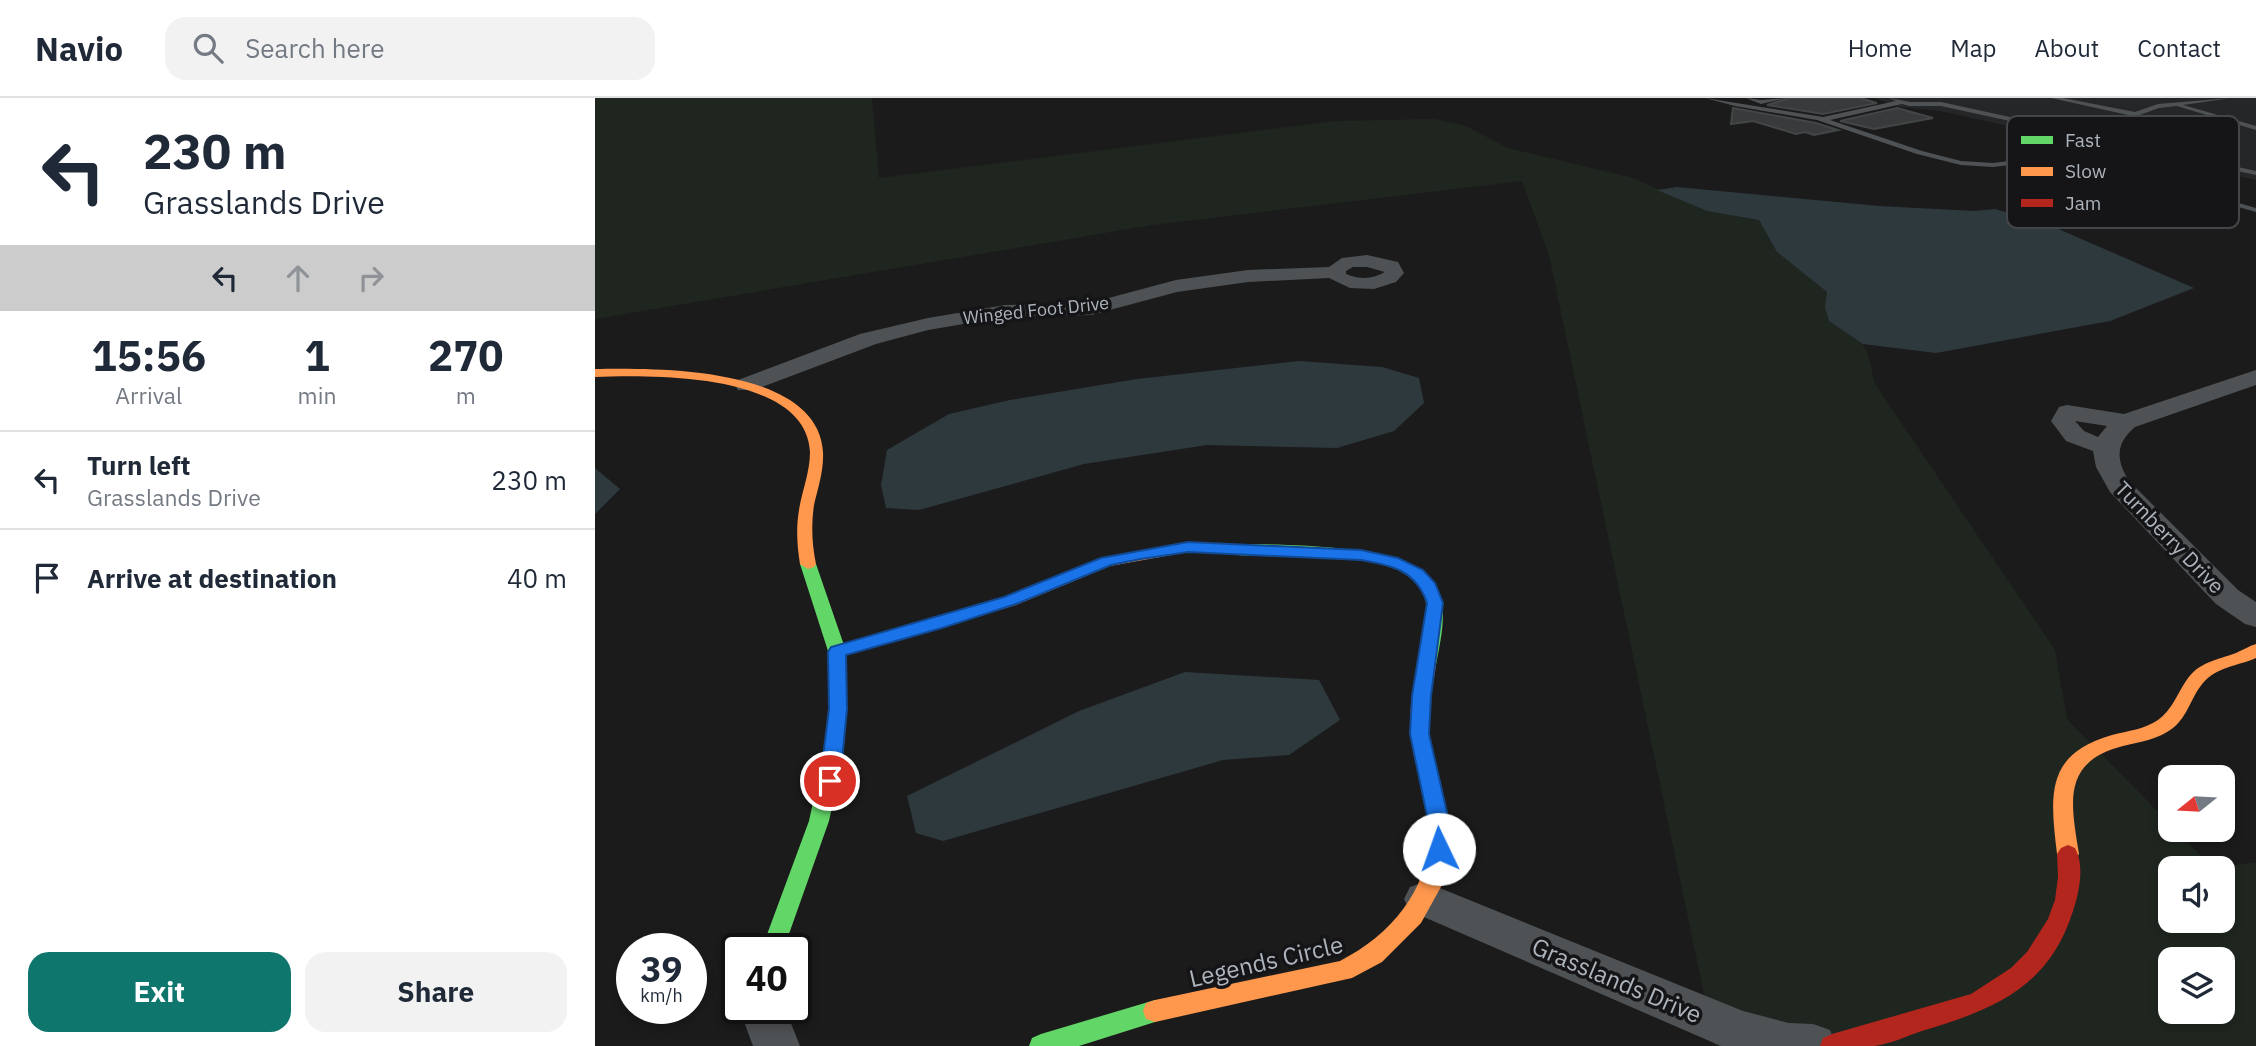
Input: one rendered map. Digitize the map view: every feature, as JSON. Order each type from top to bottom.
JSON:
[{"type":"street","name":"Winged Foot Drive","points":[[746,386],[868,338],[928,324],[1005,311],[1091,309],[1176,286],[1248,276],[1335,272]]},
{"type":"street","points":[[595,373],[664,373],[746,386],[771,395],[791,408],[809,425],[817,449],[816,474],[807,505],[808,569],[837,652],[838,709],[830,781],[805,870],[779,933]]},
{"type":"street","points":[[2126,422],[2067,412],[2063,421],[2069,434],[2085,442],[2105,446],[2113,431],[2126,422],[2256,377]]},
{"type":"street","name":"Turnberry Drive","points":[[2105,446],[2104,456],[2119,486],[2227,597],[2256,617]]},
{"type":"street","name":"Legends Circle","points":[[837,652],[1010,601],[1106,562],[1188,547],[1361,555],[1403,564],[1430,586],[1435,603],[1421,696],[1420,734],[1440,830],[1437,868],[1425,899],[1412,919],[1386,945],[1346,970],[1195,1002],[1105,1025],[1041,1046]]},
{"type":"street","points":[[1832,1046],[1859,1041],[1983,999],[2021,975],[2039,956],[2055,932],[2066,901],[2069,864],[2059,804],[2063,781],[2076,760],[2099,745],[2153,731],[2172,720],[2183,706],[2196,677],[2214,665],[2256,650]]},
{"type":"street","name":"Grasslands Drive","points":[[1425,899],[1741,1032],[1789,1045],[1813,1046]]},
{"type":"street","points":[[766,1024],[777,1046]]},
{"type":"lane","points":[[1708,98],[1745,108],[1771,109],[1821,119],[1965,163],[2007,163]]},
{"type":"lane","points":[[1749,98],[1761,102],[1783,98]]},
{"type":"lane","points":[[1892,98],[1901,102]]},
{"type":"lane","points":[[2054,98],[2135,115]]},
{"type":"lane","points":[[2132,116],[2174,104],[2228,98]]},
{"type":"lane","points":[[1821,119],[1901,102],[1942,101],[2007,117]]},
{"type":"lane","points":[[2174,104],[2215,116]]},
{"type":"lane","points":[[2239,123],[2256,128]]},
{"type":"lane","points":[[2239,205],[2256,210]]},
{"type":"shaded area","points":[[595,98],[872,98],[879,178],[1335,121],[1434,119],[1466,126],[1508,148],[1633,178],[1707,211],[1759,220],[1777,252],[1827,292],[1826,304],[1830,318],[1864,346],[1875,384],[2055,650],[2067,719],[2158,812],[2158,842],[2187,842],[2201,856],[2158,856],[2158,933],[2235,933],[2235,865],[2256,862],[2256,1046],[1715,1046],[1549,255],[1522,181],[1152,225],[595,319]]},
{"type":"shaded area","points":[[1874,98],[2256,98],[2256,180],[2239,176],[2239,116],[2007,116],[2007,126],[1940,111],[1900,107]]},
{"type":"shaded area","points":[[1677,187],[1879,206],[1974,211],[1995,209],[2007,212],[2007,228],[2056,228],[2194,288],[2110,321],[1936,353],[1863,344],[1829,321],[1825,307],[1827,292],[1777,252],[1759,220],[1707,211],[1657,190]]},
{"type":"shaded area","points":[[1299,361],[1382,367],[1419,378],[1424,403],[1394,431],[1337,448],[1207,445],[1084,464],[919,510],[886,508],[881,485],[887,450],[949,414],[1010,400],[1137,379]]},
{"type":"shaded area","points":[[595,468],[620,489],[595,514]]},
{"type":"shaded area","points":[[1185,672],[1319,680],[1340,720],[1289,755],[1223,760],[943,841],[916,833],[907,796],[1079,711]]},
{"type":"building","points":[[1789,98],[1860,98],[1877,103],[1823,114],[1767,105]]},
{"type":"building","points":[[1733,108],[1816,123],[1838,130],[1814,135],[1805,132],[1796,134],[1753,121],[1731,124]]},
{"type":"building","points":[[1897,108],[1933,118],[1874,129],[1840,121]]},
{"type":"traffic: fast","points":[[1222,549],[1302,551],[1368,557],[1396,564],[1418,575],[1430,590],[1434,608],[1427,665]]},
{"type":"traffic: fast","points":[[778,933],[819,821],[833,756],[837,722],[837,651],[808,564]]},
{"type":"traffic: fast","points":[[1041,1046],[1155,1011]]},
{"type":"traffic: slow","points":[[595,373],[652,373],[724,380],[758,389],[786,403],[807,422],[816,448],[815,468],[806,508],[805,541],[808,564]]},
{"type":"traffic: slow","points":[[837,652],[1010,601],[1106,562],[1188,547],[1222,549]]},
{"type":"traffic: slow","points":[[2068,854],[2062,800],[2069,771],[2078,759],[2092,749],[2164,725],[2176,714],[2193,683],[2204,672],[2256,650]]},
{"type":"traffic: slow","points":[[1155,1011],[1344,971],[1374,955],[1413,916],[1431,885],[1440,852],[1438,818],[1420,734],[1420,708],[1427,665]]},
{"type":"traffic: jam","points":[[1832,1046],[1973,1004],[2001,990],[2019,976],[2048,941],[2058,921],[2066,900],[2068,854]]},
{"type":"route","points":[[830,781],[838,709],[837,652],[936,625],[1010,601],[1106,562],[1141,554],[1188,547],[1361,555],[1403,564],[1430,586],[1435,603],[1421,696],[1420,734],[1440,830],[1439,849]]}]
